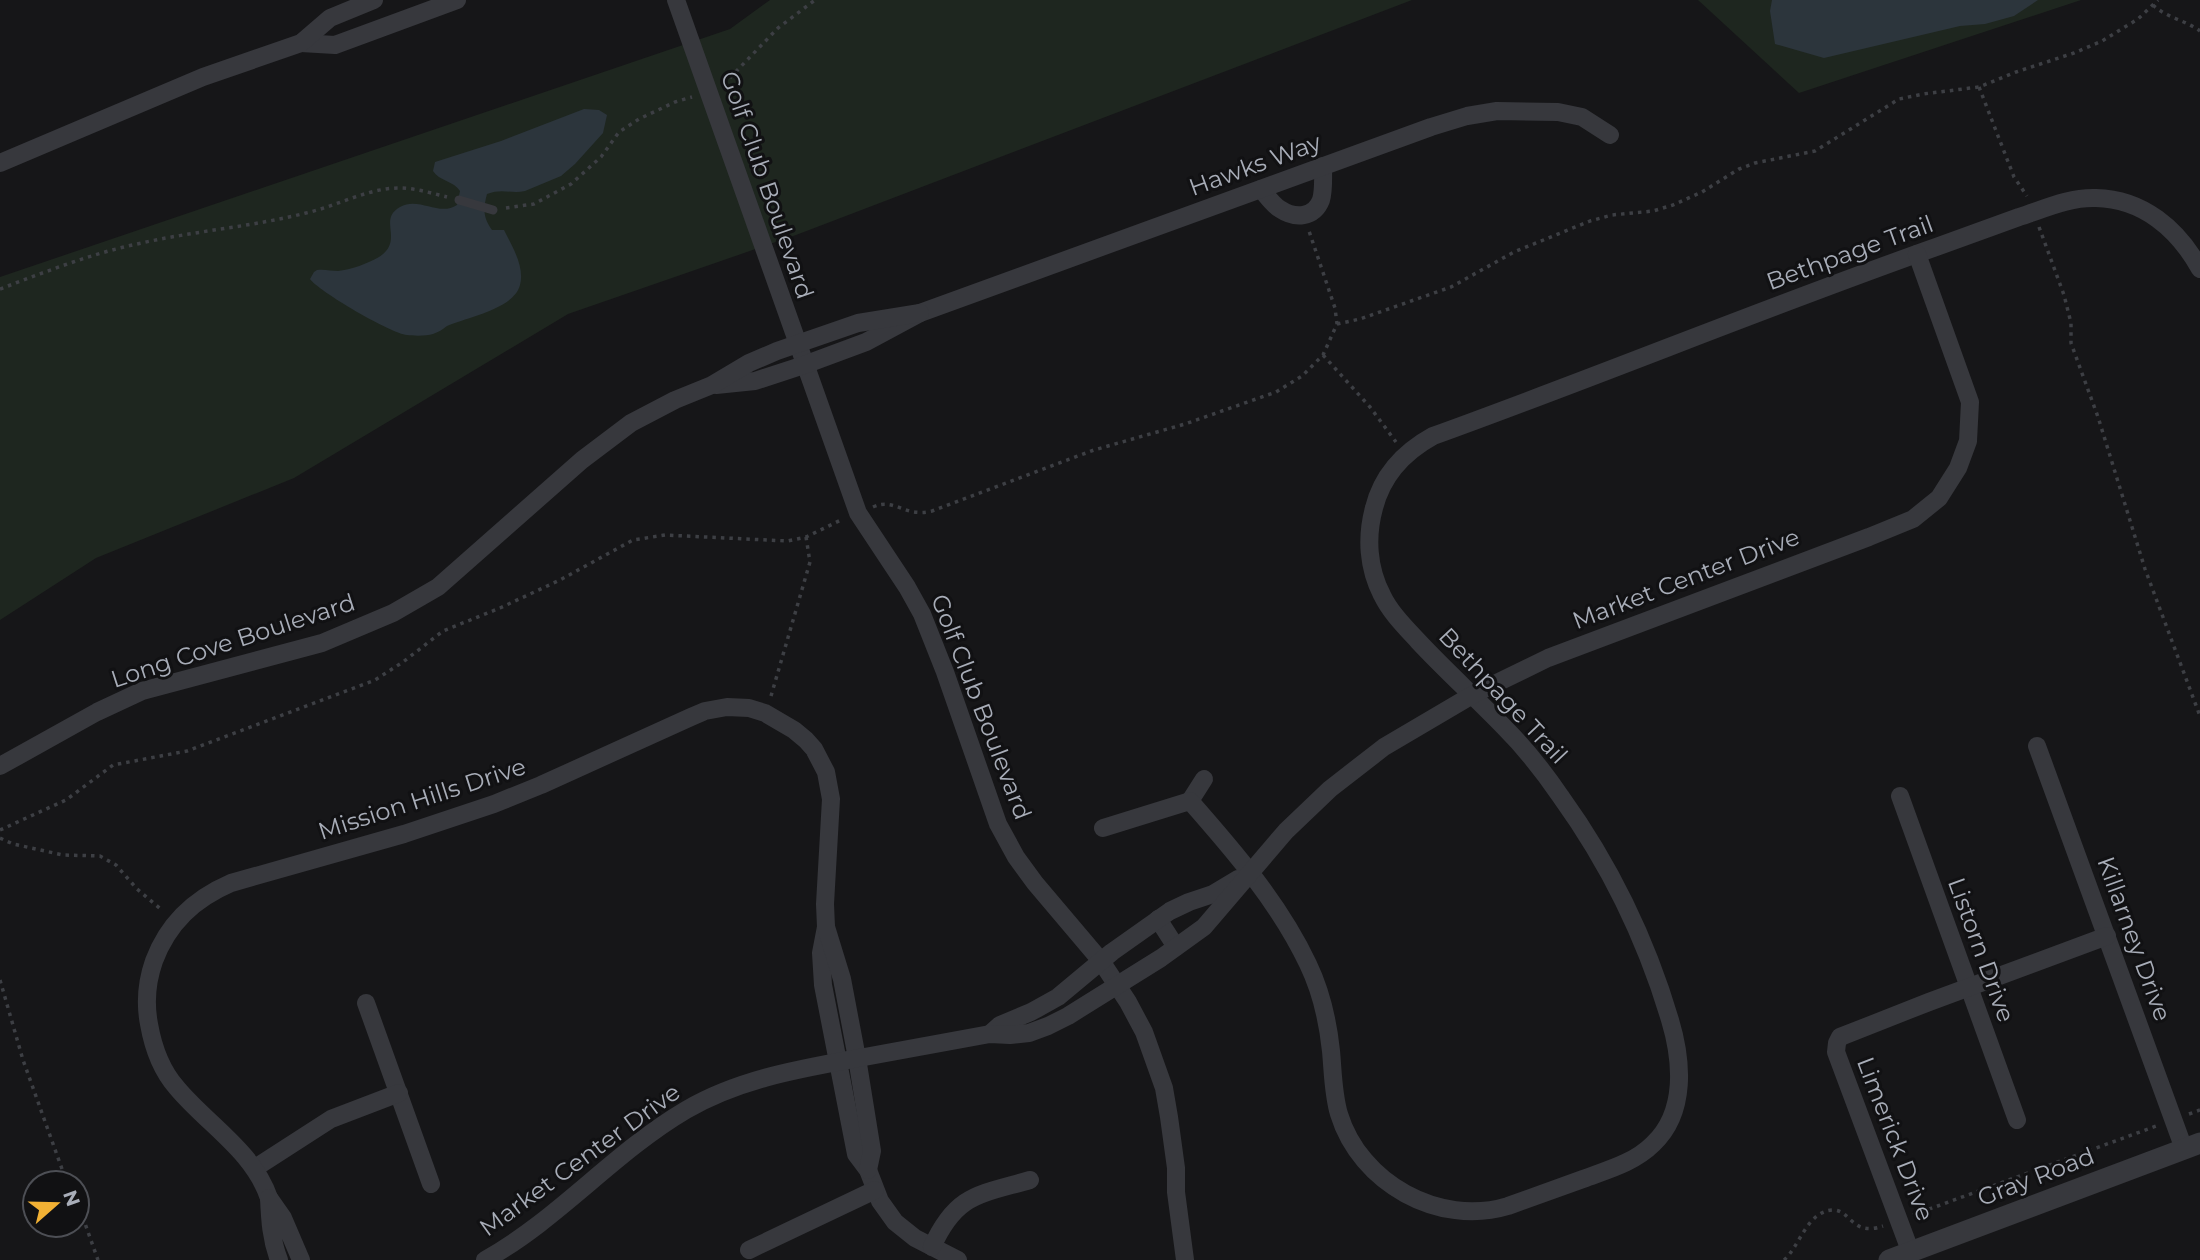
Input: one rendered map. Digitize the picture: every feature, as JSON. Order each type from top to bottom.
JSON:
[{"type":"street","points":[[0,163],[203,78],[301,43],[330,18],[374,0]]},
{"type":"street","points":[[301,43],[335,45],[457,0]]},
{"type":"street","name":"Golf Club Boulevard","points":[[677,0],[858,513],[922,614],[998,824],[1016,857],[1035,883],[1101,961],[1144,1032],[1164,1088],[1173,1141],[1176,1192],[1185,1260]]},
{"type":"street","name":"Hawks Way","points":[[804,365],[866,342],[920,313],[1467,116],[1497,111],[1558,112],[1582,117],[1610,135]]},
{"type":"street","points":[[1261,189],[1279,209],[1294,216],[1304,216],[1317,207],[1322,197],[1323,166]]},
{"type":"street","name":"Bethpage Trail","points":[[1190,801],[1278,910],[1309,965],[1319,991],[1329,1033],[1335,1097],[1346,1132],[1364,1160],[1394,1188],[1428,1205],[1465,1212],[1492,1210],[1629,1162],[1643,1153],[1662,1134],[1676,1107],[1679,1074],[1676,1041],[1646,952],[1632,915],[1614,880],[1561,797],[1504,726],[1395,615],[1382,597],[1371,563],[1368,533],[1380,488],[1391,470],[1407,454],[1433,436],[1917,254],[2034,212],[2080,199],[2097,198],[2137,207],[2158,217],[2179,237],[2200,269]]},
{"type":"street","name":"Market Center Drive","points":[[485,1260],[515,1243],[557,1211],[662,1125],[705,1099],[795,1069],[990,1034],[1029,1033],[1068,1016],[1204,927],[1286,831],[1330,789],[1384,747],[1471,695],[1548,658],[1913,519],[1939,498],[1958,468],[1968,440],[1970,402],[1917,254]]},
{"type":"street","name":"Hawks Way","points":[[797,344],[858,323],[920,313]]},
{"type":"street","name":"Long Cove Boulevard","points":[[0,766],[97,712],[142,691],[322,643],[394,613],[438,587],[608,440],[653,411],[712,385],[749,363],[797,344]]},
{"type":"street","name":"Long Cove Boulevard","points":[[712,385],[755,382],[804,365]]},
{"type":"street","name":"Mission Hills Drive","points":[[279,1260],[273,1244],[269,1198],[265,1184],[255,1168],[175,1086],[153,1044],[147,991],[159,950],[176,921],[206,895],[231,883],[404,834],[509,799],[705,711],[727,707],[765,713],[794,730],[814,748],[826,772],[831,799],[826,927],[842,979],[858,1058],[872,1151],[868,1170]]},
{"type":"street","name":"Killarney Drive","points":[[2037,746],[2174,1120],[2192,1146]]},
{"type":"street","points":[[1103,828],[1190,801],[1204,779]]},
{"type":"street","name":"Listorn Drive","points":[[1899,796],[2017,1120]]},
{"type":"street","name":"Market Center Drive","points":[[990,1034],[1000,1025],[1058,997],[1158,919],[1189,902],[1213,894],[1250,872]]},
{"type":"street","points":[[1158,919],[1176,947]]},
{"type":"street","name":"Mission Hills Drive","points":[[826,927],[822,940],[821,966],[856,1154],[868,1170],[875,1190],[895,1222],[915,1238],[958,1260]]},
{"type":"street","points":[[1968,988],[2107,936]]},
{"type":"street","name":"Limerick Drive","points":[[1911,1253],[1836,1052],[1837,1043],[1840,1037],[1968,988]]},
{"type":"street","points":[[366,1003],[431,1184]]},
{"type":"street","points":[[255,1168],[331,1119],[399,1093]]},
{"type":"street","name":"Gray Road","points":[[1889,1260],[2192,1146]]},
{"type":"street","points":[[932,1247],[944,1222],[959,1205],[985,1193],[1030,1180]]},
{"type":"street","points":[[749,1251],[875,1190]]},
{"type":"street","name":"Mission Hills Drive","points":[[269,1198],[283,1218],[301,1260]]},
{"type":"lane","points":[[459,200],[493,210]]},
{"type":"path","points":[[493,210],[534,204],[571,184],[601,157],[619,132],[639,119],[674,102],[718,89],[778,28],[815,0]]},
{"type":"path","points":[[1338,324],[1451,287],[1514,252],[1590,221],[1612,215],[1653,211],[1673,205],[1702,192],[1739,169],[1755,163],[1815,151],[1899,99],[1979,87],[2091,46],[2138,19],[2158,0]]},
{"type":"path","points":[[2153,5],[2161,13],[2184,21],[2200,31]]},
{"type":"path","points":[[1979,87],[2014,177],[2025,192],[2034,212],[2064,295],[2071,323],[2071,343],[2098,417],[2145,569],[2200,716]]},
{"type":"path","points":[[0,289],[101,252],[306,214],[363,195],[398,188],[459,200]]},
{"type":"path","points":[[0,830],[66,800],[113,765],[187,751],[375,680],[443,631],[560,580],[633,540],[665,536],[788,541],[806,537],[885,503],[912,513],[925,513],[1094,450],[1185,424],[1276,392],[1302,376],[1323,355],[1338,324],[1304,216]]},
{"type":"path","points":[[1323,355],[1370,407],[1398,447],[1407,454]]},
{"type":"path","points":[[765,713],[808,569],[810,556],[806,537]]},
{"type":"path","points":[[0,838],[13,844],[63,855],[100,856],[116,865],[137,889],[176,921]]},
{"type":"path","points":[[0,980],[23,1060],[62,1169]]},
{"type":"path","points":[[1784,1260],[1817,1216],[1831,1210],[1843,1213],[1861,1228],[1877,1228],[2200,1110]]},
{"type":"path","points":[[91,1239],[98,1260]]},
{"type":"shaded area","points":[[770,0],[1412,0],[796,235],[568,314],[294,478],[96,558],[0,620],[0,277],[730,29]]},
{"type":"shaded area","points":[[1698,0],[2081,0],[1799,93]]},
{"type":"shaded area","points":[[1772,0],[2038,0],[2014,16],[1985,24],[1960,26],[1824,58],[1775,44],[1770,11]]},
{"type":"shaded area","points":[[584,109],[599,110],[607,115],[603,133],[575,164],[561,176],[525,191],[497,191],[487,194],[485,217],[492,230],[504,230],[521,271],[520,285],[516,293],[500,306],[433,334],[407,335],[387,328],[356,311],[326,293],[310,279],[317,270],[343,270],[379,257],[390,244],[391,218],[400,207],[414,204],[443,209],[457,205],[460,191],[433,171],[435,162],[501,141]]}]
